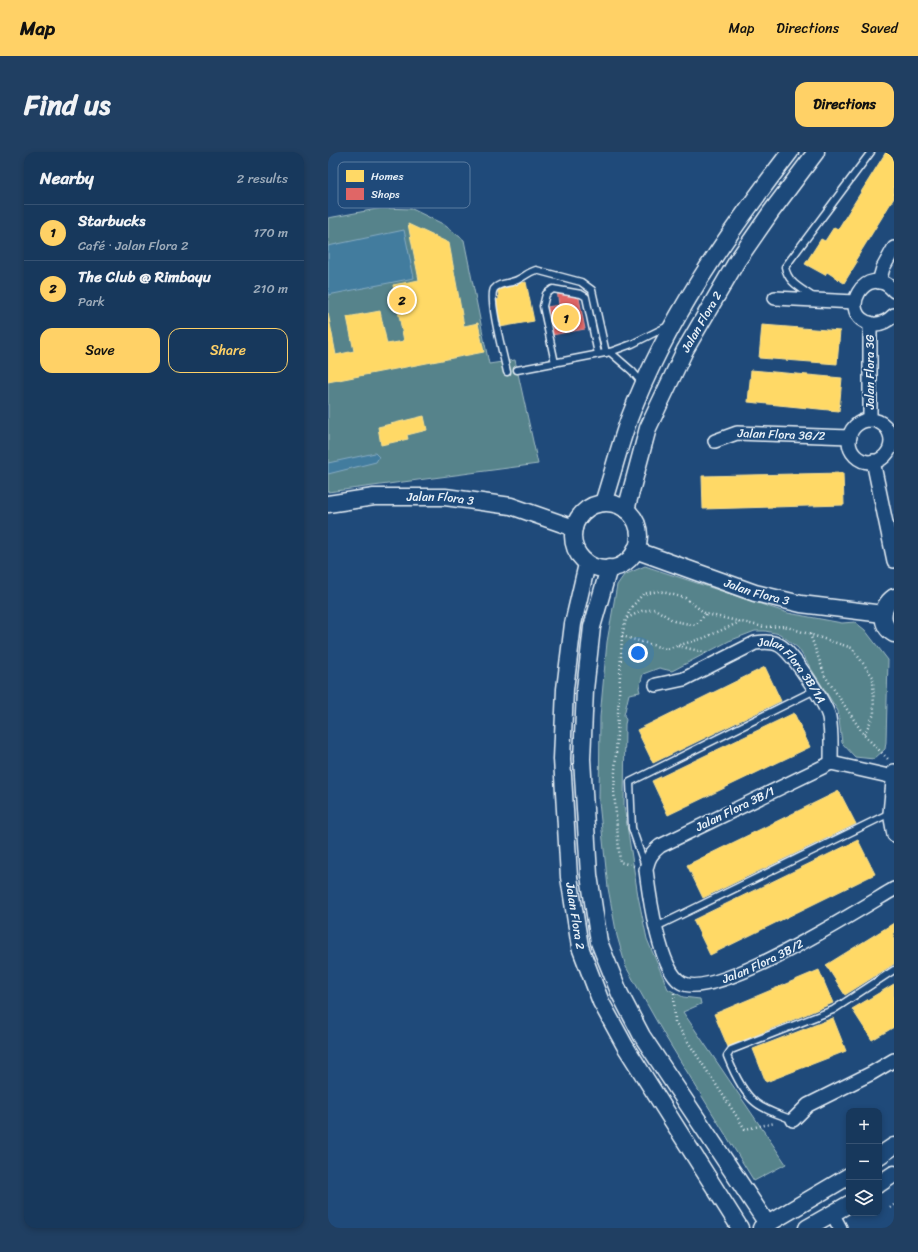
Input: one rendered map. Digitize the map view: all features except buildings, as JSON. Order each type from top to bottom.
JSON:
[{"type":"street","name":"Jalan Flora 2","points":[[603,504],[629,420],[674,323],[719,250],[790,152]]},
{"type":"street","name":"Jalan Flora 2","points":[[626,510],[648,428],[685,350],[737,261],[771,212],[816,152]]},
{"type":"street","points":[[880,282],[883,268],[894,248]]},
{"type":"street","points":[[775,298],[855,302],[860,288],[869,282],[880,282],[890,287],[894,291]]},
{"type":"street","name":"Jalan Flora 3G","points":[[855,302],[855,308],[860,317],[870,323],[881,324],[894,315]]},
{"type":"street","name":"Jalan Flora 3G","points":[[870,323],[870,420]]},
{"type":"street","name":"Jalan Flora 3G","points":[[850,437],[854,427],[859,424],[870,420],[882,424],[890,434],[892,440],[886,454],[873,461]]},
{"type":"street","name":"Jalan Flora 3G/2","points":[[715,441],[737,433],[850,437]]},
{"type":"street","points":[[850,437],[850,444],[855,455],[867,461],[873,461],[894,561]]},
{"type":"street","name":"Jalan Flora 3","points":[[328,504],[374,497],[445,497],[511,506],[574,528]]},
{"type":"street","points":[[603,504],[616,505],[626,510],[634,518],[638,529],[638,540],[635,550],[629,559],[620,566],[598,568],[587,564],[575,548],[573,538],[574,528],[578,518],[585,510],[603,504]]},
{"type":"street","name":"Jalan Flora 3","points":[[635,550],[755,593],[802,604],[883,614]]},
{"type":"street","name":"Jalan Flora 2","points":[[587,564],[573,624],[565,689],[562,759],[569,877],[580,947],[602,1002],[625,1046],[740,1228]]},
{"type":"street","name":"Jalan Flora 2","points":[[609,568],[592,627],[585,690],[582,759],[589,875],[599,942],[620,994],[642,1036],[764,1226]]},
{"type":"street","points":[[894,597],[888,603],[883,614],[886,627],[894,634]]},
{"type":"street","name":"Jalan Flora 3B/1A","points":[[656,684],[684,679],[755,643],[767,642],[778,644],[786,649],[815,690],[828,715],[832,733],[831,763]]},
{"type":"street","points":[[831,763],[894,771],[890,813],[894,835]]},
{"type":"street","name":"Jalan Flora 3B/1","points":[[646,870],[648,861],[660,846],[831,763]]},
{"type":"street","points":[[646,870],[655,927],[668,967],[674,977]]},
{"type":"street","name":"Jalan Flora 3B/2","points":[[674,977],[682,984],[697,986],[738,973],[806,942],[894,889]]},
{"type":"street","points":[[793,1120],[808,1105],[852,1084],[894,1060]]},
{"type":"street","points":[[882,1154],[894,1146]]},
{"type":"street","points":[[882,1182],[894,1174]]},
{"type":"street","points":[[764,1226],[846,1178]]},
{"type":"street","points":[[807,1228],[836,1221],[846,1208]]},
{"type":"lane","points":[[820,301],[791,282],[786,274],[785,267],[871,152]]},
{"type":"lane","points":[[506,372],[492,292],[494,288],[515,281],[536,270],[581,282],[592,290],[608,353],[632,370],[644,385]]},
{"type":"lane","points":[[555,362],[543,306],[546,294],[553,289],[581,294],[586,297],[598,354]]},
{"type":"lane","points":[[517,370],[608,353],[632,344],[674,323]]},
{"type":"lane","points":[[646,870],[632,828],[630,782],[815,690]]},
{"type":"lane","points":[[655,927],[890,813]]},
{"type":"lane","points":[[793,1120],[764,1108],[748,1095],[727,1056],[730,1050],[833,1010],[894,970]]},
{"type":"path","points":[[646,870],[620,862],[614,791],[622,636],[626,619],[643,594],[659,591],[685,598],[706,614],[764,627],[784,626],[852,648],[873,677],[874,714],[864,735]]},
{"type":"path","points":[[626,619],[642,610],[655,609],[674,621],[695,625],[706,614]]},
{"type":"path","points":[[622,636],[666,649],[704,638],[740,622]]},
{"type":"path","points":[[810,634],[825,676],[864,735],[894,771]]},
{"type":"path","points":[[677,646],[727,657]]},
{"type":"path","points":[[674,977],[674,1022],[745,1129],[793,1120]]},
{"type":"path","points":[[890,1208],[894,1205]]},
{"type":"green space","points":[[382,208],[412,209],[443,224],[464,240],[489,364],[515,360],[538,464],[328,492],[328,218]]},
{"type":"green space","points":[[645,566],[788,613],[842,623],[855,622],[865,630],[888,660],[886,742],[885,749],[874,759],[855,757],[842,743],[838,711],[798,648],[780,634],[755,631],[729,641],[672,671],[659,668],[643,674],[639,688],[640,692],[629,694],[624,715],[626,720],[624,806],[638,896],[647,939],[668,989],[683,997],[700,999],[701,1004],[683,1012],[786,1164],[754,1181],[665,1036],[626,967],[617,936],[608,888],[599,802],[600,717],[607,642],[617,585],[624,575]]},
{"type":"water","points":[[404,230],[414,278],[328,295],[328,246]]},
{"type":"water","points":[[375,453],[379,457],[376,462],[328,474],[328,463]]},
{"type":"place","name":"The Club @ Rimbayu","points":[[402,300]]},
{"type":"place","name":"Starbucks","points":[[566,318]]}]
